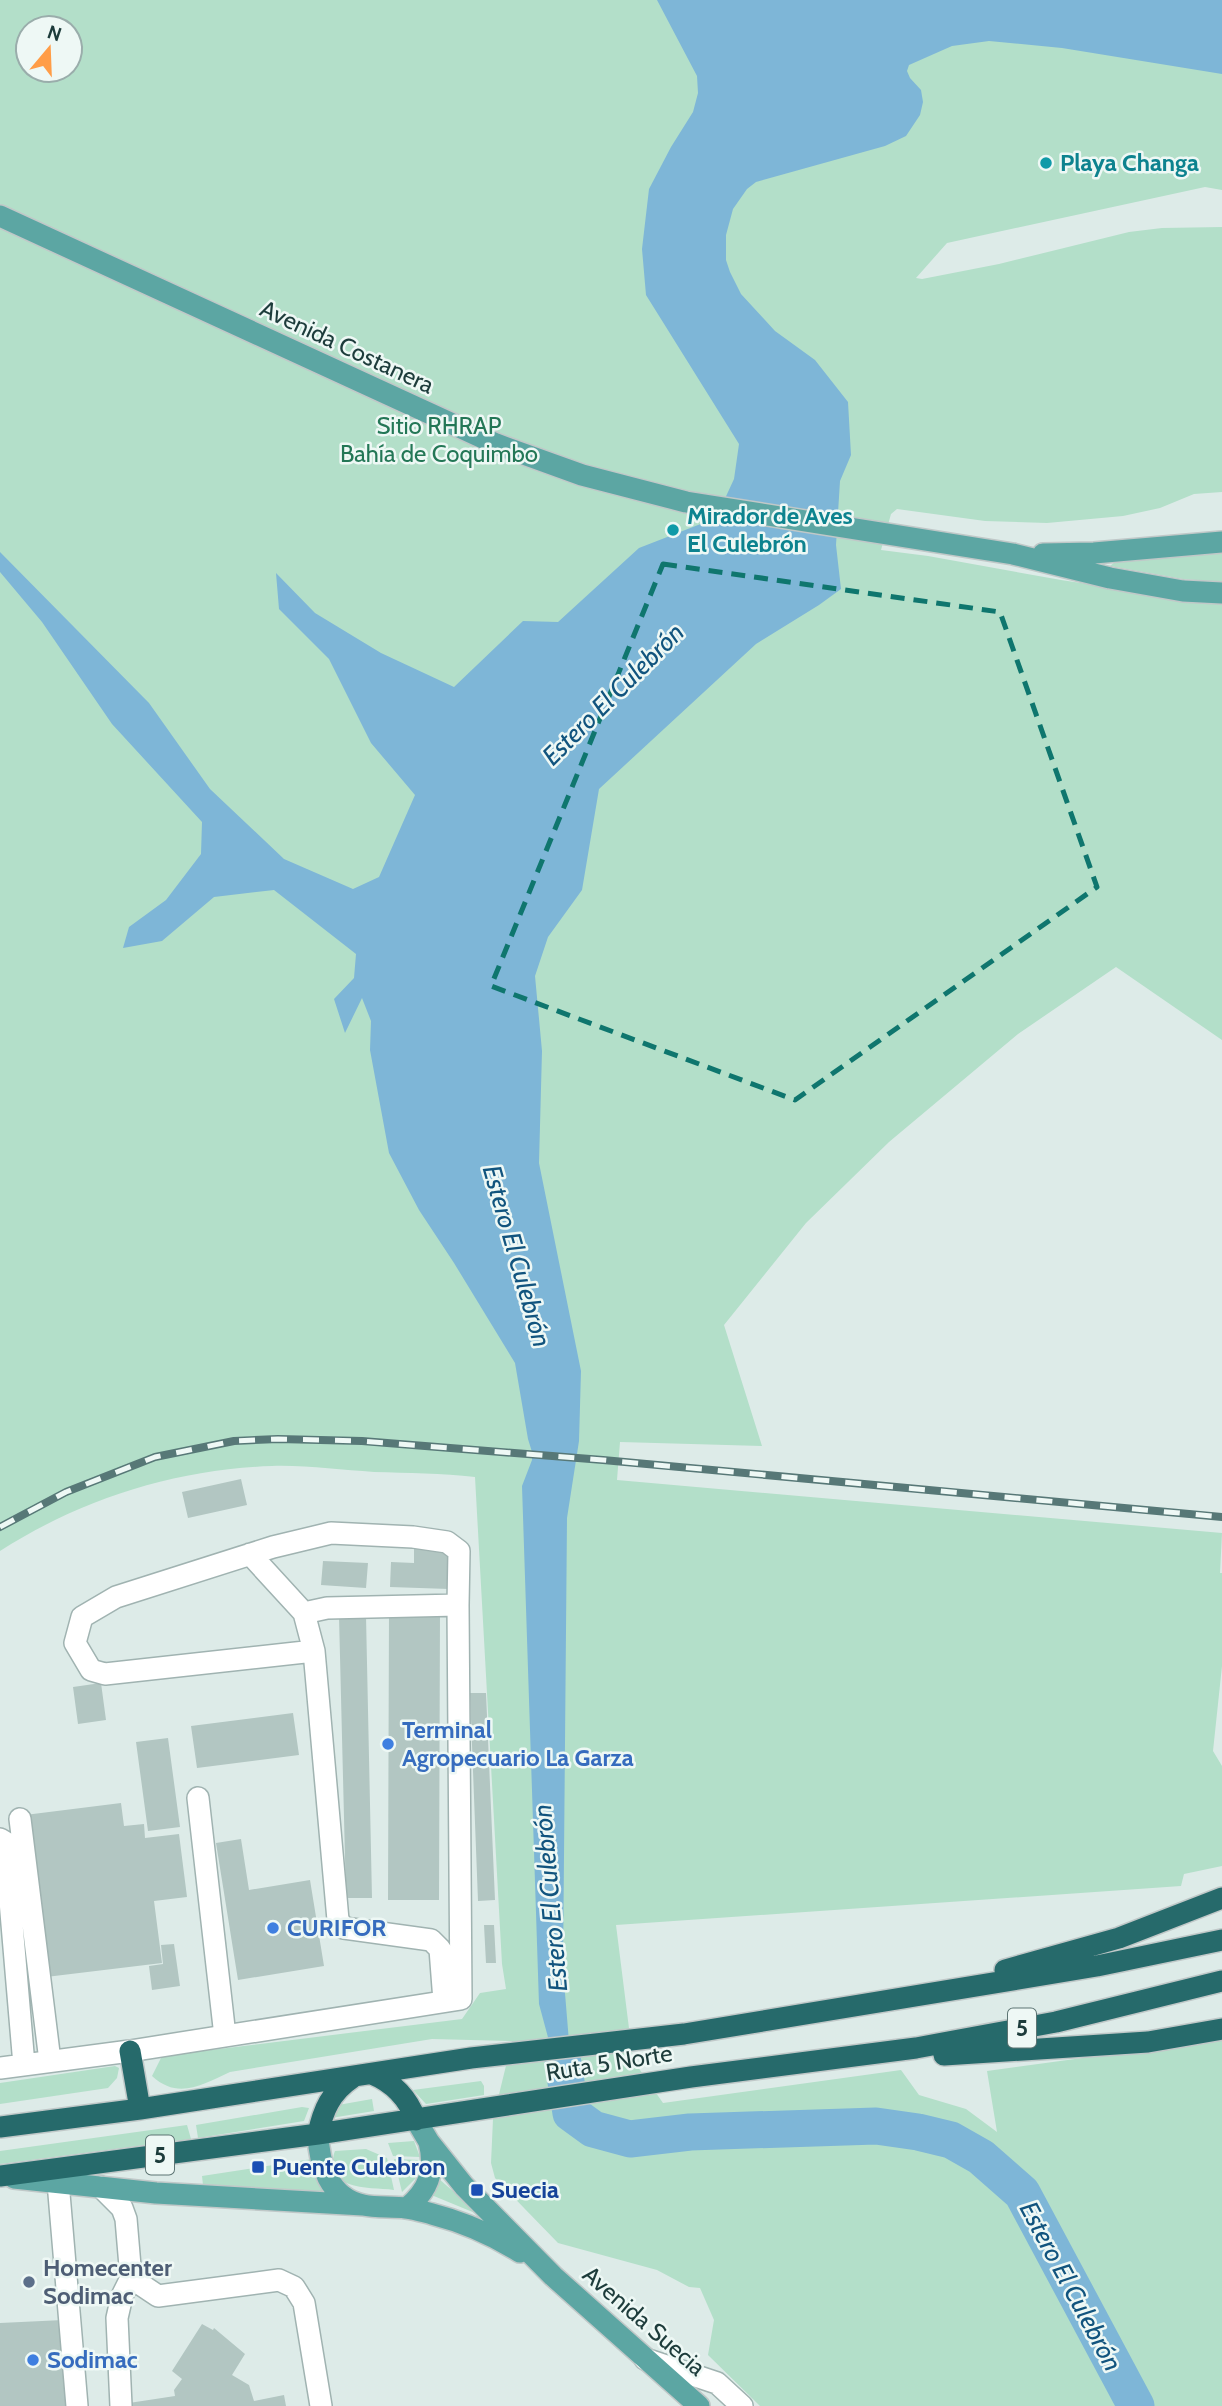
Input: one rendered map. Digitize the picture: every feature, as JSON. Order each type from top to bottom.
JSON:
[{"type":"highway","points":[[933,1993],[1040,1959],[1119,1938],[1219,1896]]},
{"type":"highway","name":"Ruta 5 Norte","points":[[0,2127],[140,2109],[471,2059],[684,2034],[1097,1966],[1222,1940]]},
{"type":"highway","name":"Ruta 5 Norte","points":[[1,2176],[318,2134],[691,2077],[928,2046],[1056,2022],[1222,1981]]},
{"type":"highway","points":[[820,2062],[1148,2042],[1222,2029]]},
{"type":"highway","points":[[130,2051],[140,2109]]},
{"type":"highway","points":[[318,2134],[327,2104],[342,2085],[362,2076],[382,2078],[399,2091],[412,2109],[416,2120]]},
{"type":"main road","name":"Avenida Costanera","points":[[0,216],[496,444],[616,485],[717,507],[1013,554],[1110,578],[1183,591],[1222,593]]},
{"type":"main road","name":"Avenida Costanera","points":[[1013,554],[1094,552],[1222,542]]},
{"type":"main road","name":"Avenida Suecia","points":[[416,2120],[429,2142],[464,2186],[553,2276],[699,2406]]},
{"type":"main road","points":[[318,2134],[319,2152],[326,2176],[342,2194],[363,2205]]},
{"type":"main road","points":[[407,2208],[429,2181],[432,2166],[429,2142]]},
{"type":"main road","name":"Avenida Suecia","points":[[1,2176],[156,2193],[407,2208],[434,2214],[484,2233],[531,2259],[553,2276]]},
{"type":"street","points":[[314,1651],[105,1674],[91,1670],[75,1643],[82,1617],[116,1597],[250,1554],[331,1533],[413,1537],[447,1542],[459,1551],[453,2000]]},
{"type":"street","points":[[250,1554],[304,1613],[314,1651],[338,1920],[344,1928],[431,1940],[440,1949],[453,2000]]},
{"type":"street","points":[[304,1613],[327,1608],[458,1605]]},
{"type":"street","points":[[198,1798],[225,2036]]},
{"type":"street","points":[[20,1819],[50,2061]]},
{"type":"street","points":[[0,1839],[5,1842],[24,2065]]},
{"type":"street","points":[[0,2068],[130,2051],[453,2000]]},
{"type":"street","points":[[58,2182],[77,2406]]},
{"type":"street","points":[[102,2187],[122,2208],[126,2219],[131,2278],[122,2296],[117,2318],[121,2406]]},
{"type":"street","points":[[126,2219],[139,2202],[156,2193]]},
{"type":"street","points":[[131,2278],[158,2296],[279,2280],[294,2287],[304,2303],[321,2406]]},
{"type":"street","points":[[643,2358],[717,2383],[742,2406]]},
{"type":"highlighted area","points":[[663,564],[1000,612],[1097,887],[795,1100],[491,986]]},
{"type":"green space","name":"Sitio RHRAP Bahía de Coquimbo","points":[[0,0],[1222,0],[1222,190],[1205,187],[947,243],[916,278],[999,264],[1129,232],[1162,228],[1222,227],[1222,492],[1194,494],[1160,508],[1123,516],[1047,523],[985,521],[897,509],[891,514],[881,550],[1222,604],[1222,1040],[1116,967],[1018,1034],[889,1142],[806,1223],[724,1325],[762,1446],[620,1442],[617,1480],[1222,1533],[1222,1666],[1213,1751],[1222,1766],[1222,1866],[1184,1874],[1181,1886],[616,1925],[633,2060],[663,2103],[901,2070],[919,2095],[966,2109],[997,2132],[987,2071],[1222,2039],[1222,2406],[760,2406],[708,2355],[714,2320],[700,2288],[689,2287],[657,2270],[558,2243],[495,2178],[491,2163],[493,2119],[512,2041],[432,2039],[230,2072],[200,2085],[181,2089],[162,2083],[152,2076],[162,2056],[462,2019],[480,1993],[506,1989],[502,1964],[475,1477],[285,1466],[236,1468],[200,1473],[130,1490],[63,1516],[0,1551]]},
{"type":"green space","points":[[1222,548],[1222,582],[1183,579],[1110,566],[1115,562]]},
{"type":"green space","points":[[115,2066],[119,2068],[117,2078],[108,2088],[0,2104],[0,2083]]},
{"type":"green space","points":[[481,2081],[484,2095],[426,2104],[413,2090]]},
{"type":"green space","points":[[372,2099],[374,2111],[331,2118],[338,2105]]},
{"type":"green space","points":[[309,2108],[304,2121],[198,2138],[196,2125]]},
{"type":"green space","points":[[187,2125],[191,2139],[0,2164],[0,2151]]},
{"type":"green space","points":[[414,2141],[420,2157],[393,2156],[388,2143]]},
{"type":"green space","points":[[366,2149],[387,2158],[394,2190],[354,2186],[344,2182],[338,2175],[333,2160],[335,2151]]},
{"type":"green space","points":[[312,2159],[327,2193],[203,2185],[202,2176]]},
{"type":"green space","points":[[394,2159],[420,2160],[416,2178],[402,2192]]},
{"type":"green space","points":[[439,2179],[476,2211],[475,2213],[429,2194]]},
{"type":"water","points":[[657,0],[1222,0],[1222,74],[1062,48],[989,41],[952,46],[909,65],[907,71],[921,90],[923,102],[920,115],[906,136],[885,146],[756,182],[747,189],[733,209],[726,235],[726,260],[741,294],[775,331],[815,360],[848,402],[851,455],[840,481],[836,545],[841,589],[756,644],[599,789],[582,890],[548,937],[535,976],[542,1051],[539,1163],[581,1371],[579,1441],[567,1518],[563,1969],[571,2066],[571,2113],[539,2004],[522,1486],[532,1460],[532,1452],[515,1363],[419,1210],[389,1153],[370,1050],[371,1021],[362,998],[345,1033],[334,999],[354,978],[356,954],[274,890],[214,897],[162,941],[123,948],[129,927],[166,900],[201,854],[202,822],[112,724],[42,622],[0,572],[0,552],[149,703],[210,789],[284,859],[353,889],[379,877],[415,795],[371,743],[329,659],[279,609],[276,573],[315,613],[381,653],[454,687],[523,621],[558,622],[639,548],[716,518],[734,479],[739,444],[646,295],[642,249],[649,189],[693,112],[698,93],[697,76]]},
{"type":"building","points":[[241,1479],[247,1505],[188,1518],[182,1492]]},
{"type":"building","points":[[414,1547],[451,1549],[449,1589],[390,1587],[391,1562],[414,1563]]},
{"type":"building","points":[[323,1561],[368,1563],[366,1588],[321,1585]]},
{"type":"building","points":[[389,1612],[440,1612],[439,1900],[388,1900]]},
{"type":"building","points":[[339,1616],[366,1616],[372,1898],[346,1898]]},
{"type":"building","points":[[101,1683],[106,1720],[78,1724],[73,1687]]},
{"type":"building","points":[[470,1693],[486,1693],[495,1900],[478,1901]]},
{"type":"building","points":[[293,1713],[299,1755],[197,1768],[191,1726]]},
{"type":"building","points":[[168,1738],[180,1827],[148,1831],[136,1742]]},
{"type":"building","points":[[121,1803],[124,1826],[144,1824],[145,1838],[179,1834],[187,1897],[154,1901],[162,1963],[46,1977],[25,1815]]},
{"type":"building","name":"CURIFOR","points":[[241,1839],[249,1890],[310,1880],[324,1966],[238,1980],[216,1843]]},
{"type":"building","points":[[484,1925],[494,1925],[496,1963],[486,1963]]},
{"type":"building","points":[[174,1944],[180,1986],[152,1990],[149,1966],[163,1964],[161,1945]]},
{"type":"building","name":"Sodimac","points":[[63,2320],[69,2406],[0,2406],[0,2323]]},
{"type":"building","points":[[202,2324],[213,2330],[214,2328],[245,2354],[232,2375],[249,2385],[254,2401],[284,2395],[286,2406],[129,2406],[129,2403],[175,2396],[174,2390],[182,2379],[172,2371]]},
{"type":"waterway","name":"Estero El Culebrón","points":[[563,2063],[571,2113],[593,2129],[630,2139],[690,2132],[876,2126],[951,2140],[981,2157],[1022,2193],[1136,2406]]},
{"type":"railway","points":[[0,1527],[66,1492],[155,1457],[234,1441],[278,1439],[362,1441],[603,1460],[1222,1517]]},
{"type":"place","name":"Playa Changa","points":[[1046,163]]},
{"type":"place","name":"Mirador de Aves El Culebrón","points":[[673,530]]},
{"type":"place","name":"Terminal Agropecuario La Garza","points":[[388,1744]]},
{"type":"place","name":"CURIFOR","points":[[273,1928]]},
{"type":"place","name":"Puente Culebron","points":[[258,2167]]},
{"type":"place","name":"Suecia","points":[[477,2190]]},
{"type":"place","name":"Homecenter Sodimac","points":[[29,2282]]},
{"type":"place","name":"Sodimac","points":[[33,2360]]}]
